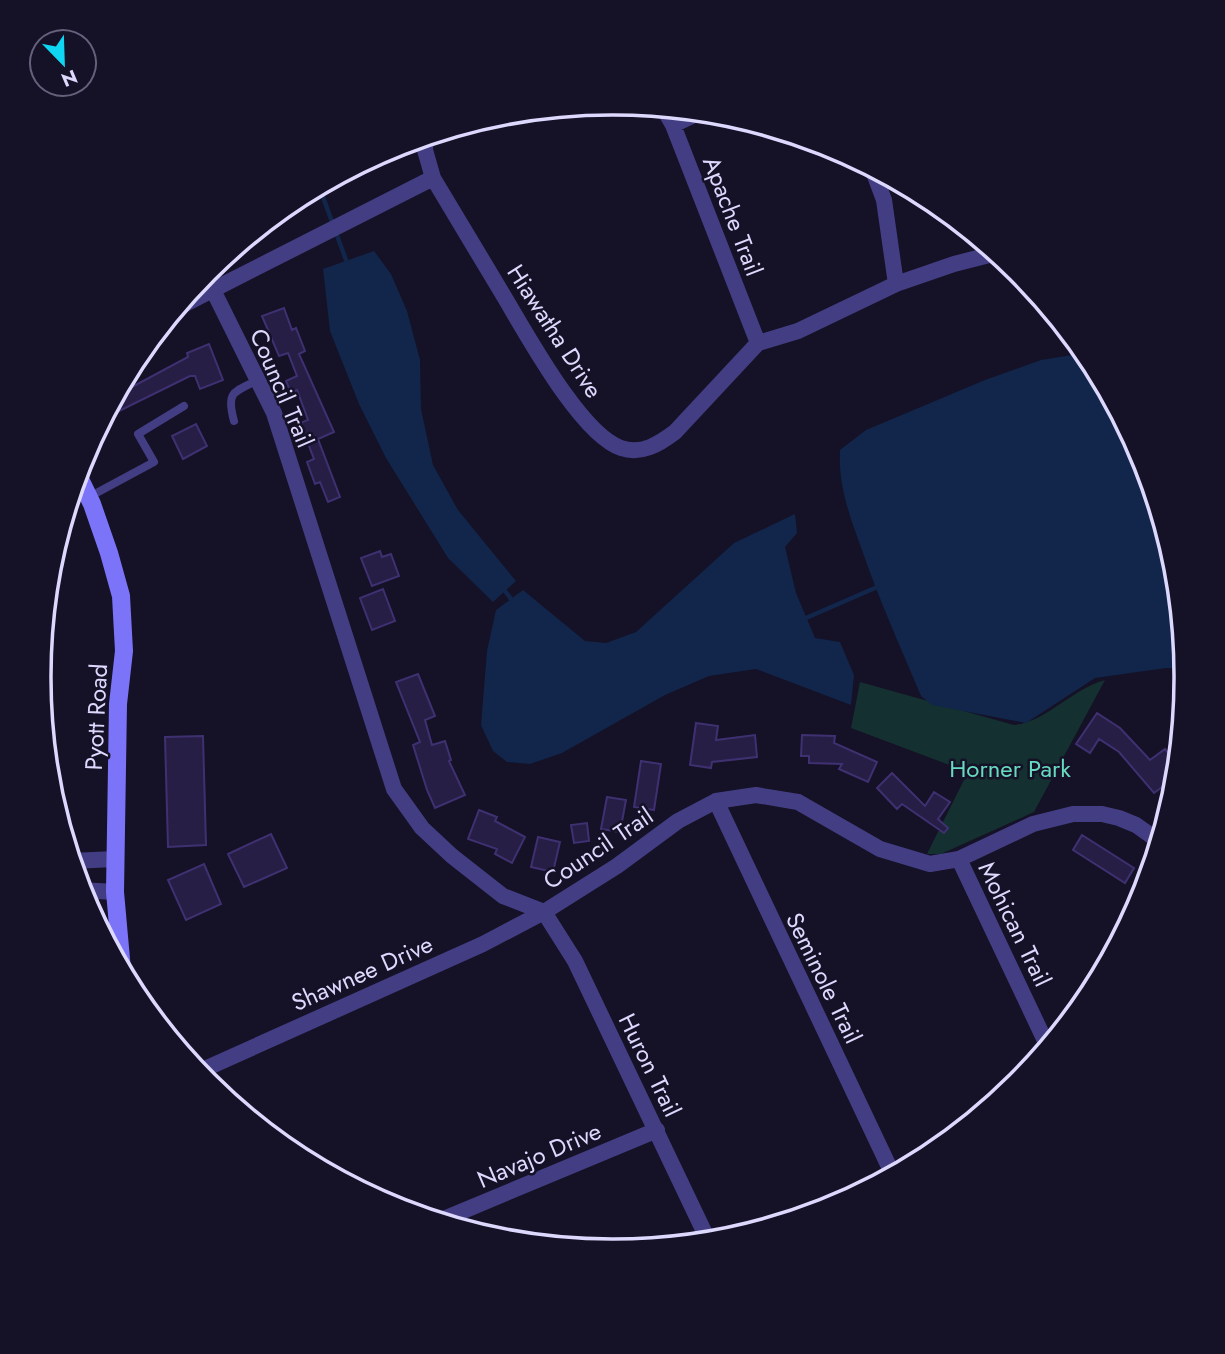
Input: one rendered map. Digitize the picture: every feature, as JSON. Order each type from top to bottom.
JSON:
[{"type":"street","name":"Apache Trail","points":[[670,118],[758,343]]},
{"type":"street","points":[[674,125],[684,120]]},
{"type":"street","name":"Hiawatha Drive","points":[[425,148],[433,178],[557,382],[584,417],[606,439],[620,448],[648,449],[675,432],[758,343]]},
{"type":"street","points":[[199,298],[433,178]]},
{"type":"street","points":[[877,182],[884,200],[896,284]]},
{"type":"street","points":[[758,343],[798,331],[896,284],[984,256]]},
{"type":"street","name":"Council Trail","points":[[214,290],[274,413],[394,789],[422,828],[452,856],[503,896],[544,912],[617,866],[678,821],[716,801],[756,795],[798,802],[880,849],[930,864],[959,859],[1033,824],[1073,814],[1102,814],[1119,818],[1151,836]]},
{"type":"street","name":"Pyott Road","points":[[84,488],[109,553],[121,596],[124,651],[118,704],[115,859],[119,944]]},
{"type":"street","name":"Seminole Trail","points":[[716,801],[889,1166]]},
{"type":"street","points":[[82,861],[115,859]]},
{"type":"street","name":"Mohican Trail","points":[[959,859],[1043,1037]]},
{"type":"street","points":[[94,891],[115,892]]},
{"type":"street","name":"Shawnee Drive","points":[[209,1067],[482,944],[544,912]]},
{"type":"street","name":"Huron Trail","points":[[544,912],[575,961],[704,1231]]},
{"type":"street","name":"Navajo Drive","points":[[452,1215],[657,1130]]},
{"type":"lane","points":[[234,421],[229,403],[232,396],[258,380]]},
{"type":"lane","points":[[89,497],[154,463],[138,434],[184,405]]},
{"type":"green space","name":"Horner Park","points":[[1105,680],[1034,812],[941,854],[927,854],[968,772],[851,728],[860,682],[1014,725],[1037,718],[1081,691]]},
{"type":"water","points":[[374,251],[391,274],[407,311],[420,360],[421,409],[433,465],[458,510],[516,581],[493,602],[448,558],[386,458],[359,404],[330,331],[323,269]]},
{"type":"water","points":[[1073,355],[1099,396],[1131,462],[1155,532],[1163,567],[1173,640],[1174,668],[1095,678],[1026,723],[932,705],[921,696],[853,526],[841,476],[840,450],[866,430],[985,380],[1041,360]]},
{"type":"water","points":[[795,514],[797,533],[785,547],[796,593],[815,638],[840,642],[854,675],[851,705],[756,669],[709,676],[665,695],[562,753],[530,764],[507,762],[493,751],[481,725],[487,651],[496,610],[523,590],[585,641],[606,643],[636,632],[734,543]]},
{"type":"building","points":[[284,308],[292,330],[296,328],[305,351],[299,354],[334,432],[318,439],[340,497],[328,502],[320,482],[315,484],[307,462],[314,459],[300,423],[308,420],[297,390],[291,393],[286,381],[297,376],[288,353],[279,356],[262,316]]},
{"type":"building","points":[[209,344],[223,380],[200,389],[195,376],[190,376],[118,412],[132,386],[188,357],[187,353]]},
{"type":"building","points":[[196,424],[207,446],[183,459],[172,436]]},
{"type":"building","points":[[380,551],[382,557],[391,554],[399,576],[372,586],[361,558]]},
{"type":"building","points":[[383,589],[395,621],[372,630],[360,598]]},
{"type":"building","points":[[418,674],[435,716],[425,720],[432,745],[445,741],[451,760],[449,761],[465,795],[435,808],[413,745],[420,742],[396,682]]},
{"type":"building","points":[[1097,713],[1120,728],[1150,760],[1165,749],[1168,753],[1163,786],[1154,793],[1119,752],[1099,739],[1090,753],[1076,744]]},
{"type":"building","points":[[696,723],[718,726],[716,740],[755,735],[757,757],[712,762],[711,768],[690,765]]},
{"type":"building","points":[[802,735],[835,736],[834,743],[877,762],[868,782],[839,769],[842,764],[809,763],[809,756],[801,756]]},
{"type":"building","points":[[203,736],[206,845],[168,847],[165,737]]},
{"type":"building","points":[[641,761],[661,764],[654,810],[634,807]]},
{"type":"building","points":[[892,773],[925,806],[934,792],[950,802],[938,819],[948,828],[944,833],[902,804],[897,809],[877,788]]},
{"type":"building","points":[[607,797],[626,800],[620,832],[601,829]]},
{"type":"building","points":[[479,810],[497,817],[495,821],[525,837],[512,863],[495,854],[497,849],[468,839]]},
{"type":"building","points":[[587,823],[589,841],[574,843],[571,825]]},
{"type":"building","points":[[271,834],[287,868],[244,887],[228,854]]},
{"type":"building","points":[[1082,835],[1134,868],[1125,883],[1073,850]]},
{"type":"building","points":[[538,837],[560,842],[553,872],[531,867]]},
{"type":"building","points":[[204,864],[221,904],[186,920],[168,880]]},
{"type":"waterway","points":[[323,196],[346,260]]},
{"type":"waterway","points":[[806,618],[875,588]]},
{"type":"waterway","points":[[505,591],[511,599]]}]
